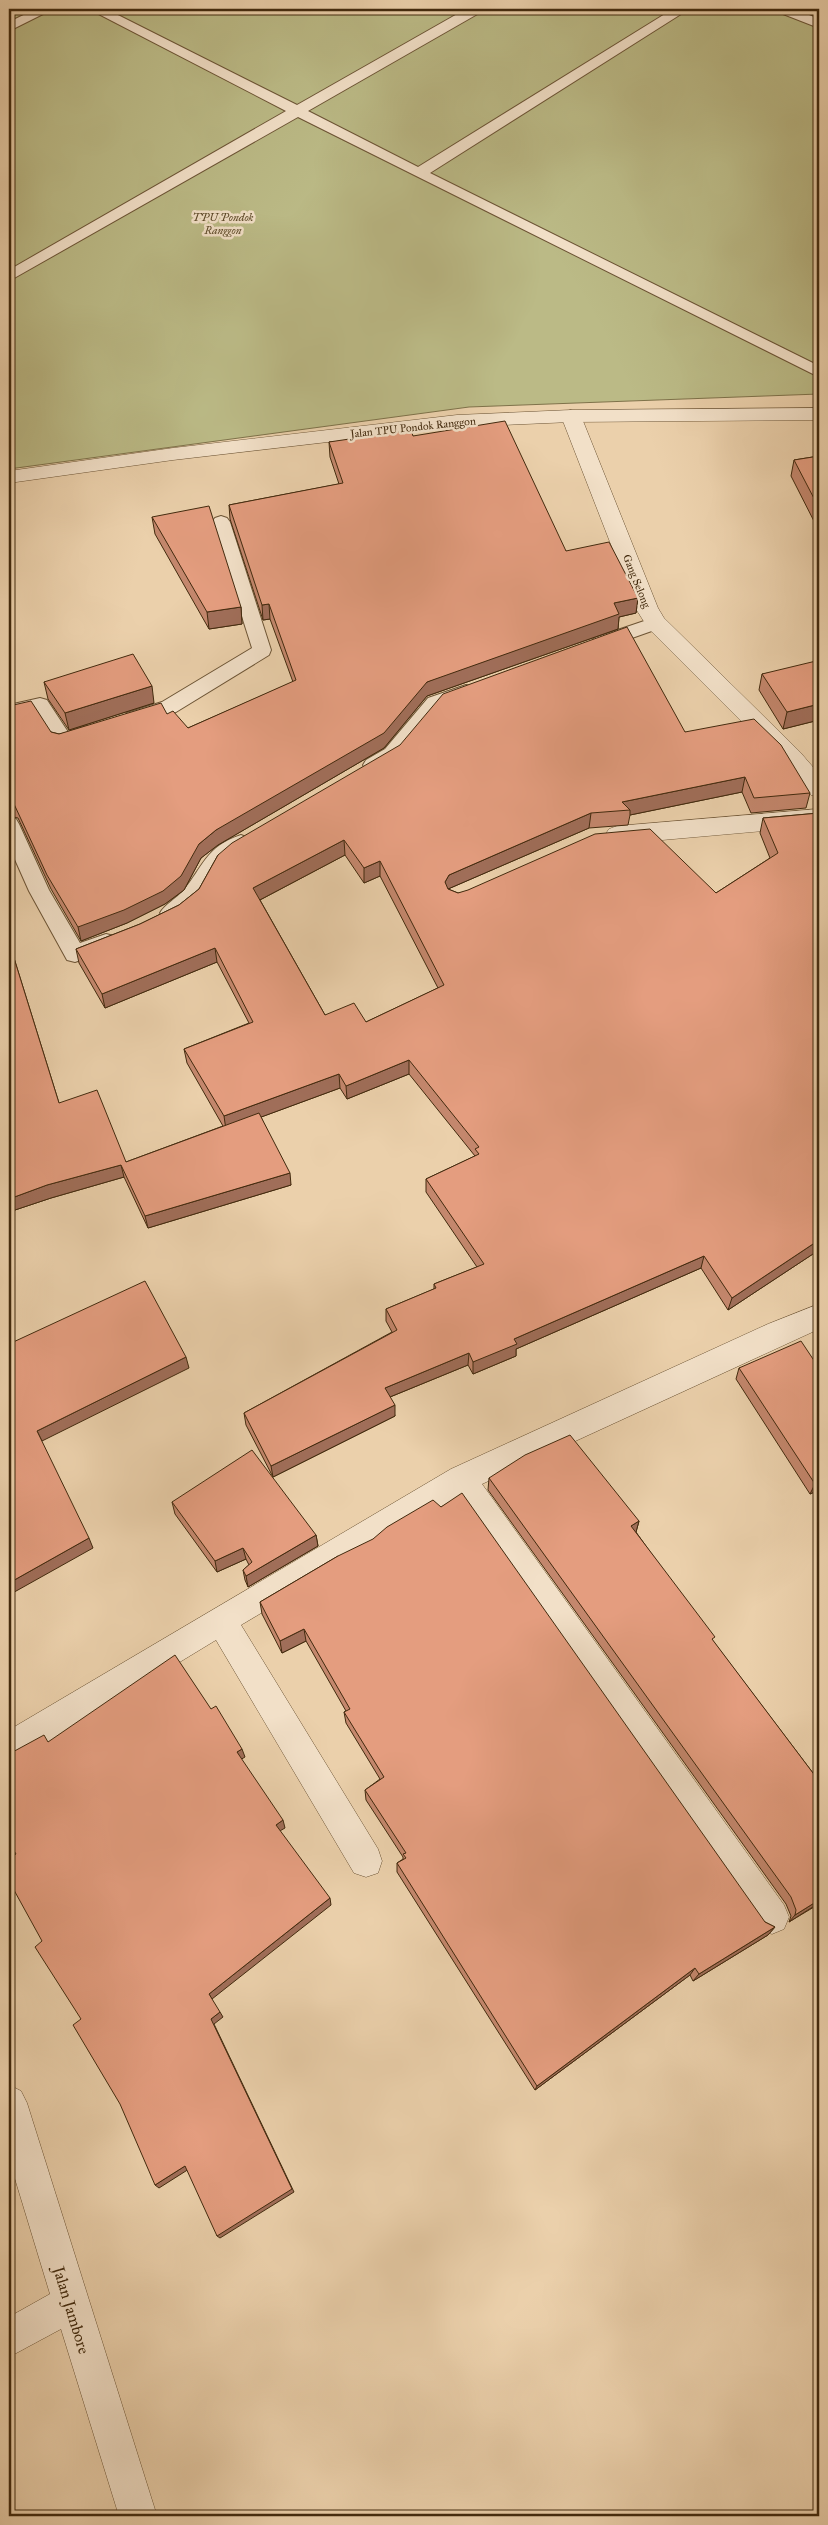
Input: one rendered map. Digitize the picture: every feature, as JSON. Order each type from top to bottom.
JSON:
[{"type":"street","name":"Jalan TPU Pondok Ranggon","points":[[9,477],[173,454],[457,421],[571,416],[819,414]]},
{"type":"street","name":"Gang Selong","points":[[571,416],[647,609],[656,624],[792,758],[819,789]]},
{"type":"street","points":[[597,838],[819,817]]},
{"type":"street","points":[[9,1748],[221,1620],[461,1479],[768,1337],[819,1316]]},
{"type":"street","points":[[461,1479],[772,1917]]},
{"type":"street","points":[[221,1620],[366,1861]]},
{"type":"street","name":"Jalan Jambore","points":[[9,2103],[138,2516]]},
{"type":"street","points":[[9,2338],[70,2303]]},
{"type":"lane","points":[[9,26],[46,9]]},
{"type":"lane","points":[[96,9],[296,112],[819,372]]},
{"type":"lane","points":[[9,276],[476,9]]},
{"type":"lane","points":[[419,173],[682,9]]},
{"type":"lane","points":[[783,9],[819,24]]},
{"type":"lane","points":[[9,712],[40,705],[63,740],[169,707],[262,650],[221,522]]},
{"type":"lane","points":[[582,650],[656,624]]},
{"type":"lane","points":[[360,774],[392,754],[435,703],[481,687]]},
{"type":"lane","points":[[9,824],[39,891],[75,954],[126,934]]},
{"type":"lane","points":[[150,923],[173,912],[193,896],[210,864],[226,851],[255,835]]},
{"type":"green space","name":"TPU Pondok Ranggon","points":[[9,9],[819,9],[819,394],[469,407],[9,469]]},
{"type":"building","points":[[505,421],[566,551],[609,542],[638,598],[614,603],[619,614],[427,682],[384,733],[216,830],[199,844],[181,876],[163,891],[124,910],[78,927],[47,875],[14,804],[9,802],[9,706],[31,701],[51,732],[59,734],[161,703],[167,714],[173,711],[188,728],[296,680],[269,604],[262,605],[229,505],[343,483],[329,442],[411,430],[413,436]]},
{"type":"building","points":[[819,456],[819,508],[794,460]]},
{"type":"building","points":[[209,506],[241,607],[207,612],[152,517]]},
{"type":"building","points":[[627,627],[685,732],[754,719],[781,745],[810,793],[754,798],[745,777],[622,802],[630,810],[591,813],[449,875],[445,882],[448,889],[458,893],[595,834],[650,829],[716,893],[778,853],[763,818],[819,813],[819,1240],[732,1298],[704,1256],[514,1339],[517,1344],[473,1362],[469,1353],[385,1388],[395,1405],[271,1466],[244,1413],[397,1330],[386,1309],[436,1288],[434,1284],[484,1264],[426,1179],[479,1154],[475,1149],[479,1147],[409,1060],[346,1086],[339,1074],[224,1116],[184,1049],[253,1022],[215,948],[102,994],[76,949],[140,924],[179,905],[199,889],[218,855],[232,843],[400,745],[443,694]],"holes":[[[344,840],[364,868],[380,861],[444,985],[366,1022],[354,1003],[325,1015],[253,888]]]},
{"type":"building","points":[[133,654],[152,686],[65,713],[44,682]]},
{"type":"building","points":[[816,661],[819,666],[819,704],[787,712],[762,674]]},
{"type":"building","points":[[9,942],[59,1103],[97,1090],[126,1162],[259,1113],[290,1173],[145,1216],[121,1165],[47,1185],[9,1199]]},
{"type":"building","points":[[145,1281],[186,1357],[37,1431],[89,1538],[9,1583],[9,1344]]},
{"type":"building","points":[[801,1341],[819,1368],[819,1482],[815,1484],[739,1368]]},
{"type":"building","points":[[570,1435],[639,1521],[631,1526],[715,1637],[712,1639],[819,1781],[819,1900],[795,1915],[796,1910],[791,1897],[489,1478],[525,1455]]},
{"type":"building","points":[[252,1450],[316,1535],[246,1576],[243,1570],[252,1562],[243,1548],[215,1561],[172,1502]]},
{"type":"building","points":[[462,1493],[765,1922],[775,1927],[699,1974],[695,1968],[537,2086],[397,1863],[406,1858],[403,1854],[406,1853],[365,1790],[384,1777],[344,1712],[350,1709],[304,1629],[280,1641],[260,1602],[338,1556],[373,1539],[387,1527],[433,1500],[441,1507]]},
{"type":"building","points":[[175,1655],[211,1709],[216,1706],[242,1749],[237,1752],[283,1820],[276,1825],[330,1898],[209,1994],[220,2012],[211,2019],[292,2189],[217,2236],[185,2166],[155,2185],[120,2104],[73,2025],[81,2019],[35,1947],[42,1941],[9,1881],[9,1859],[16,1854],[9,1843],[9,1754],[44,1735],[48,1742]]}]
